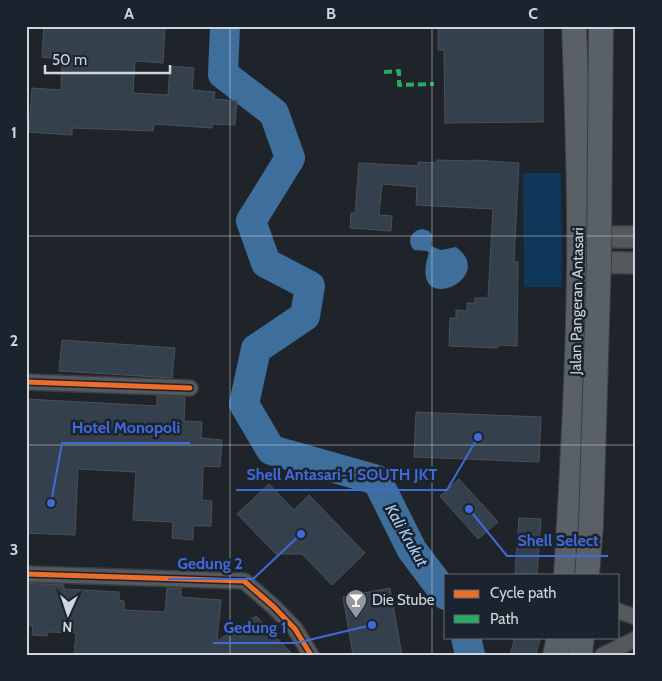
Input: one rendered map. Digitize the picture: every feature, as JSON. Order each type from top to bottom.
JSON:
[{"type":"main road","name":"Jalan Pangeran Antasari","points":[[566,574],[572,473],[579,262],[574,26]]},
{"type":"main road","points":[[577,574],[582,524],[587,257],[586,26]]},
{"type":"main road","points":[[587,574],[592,515],[599,259],[601,26]]},
{"type":"main road","name":"Jalan Pangeran Antasari","points":[[597,574],[607,263],[606,26]]},
{"type":"main road","points":[[555,655],[559,638]]},
{"type":"main road","points":[[568,655],[571,638]]},
{"type":"main road","points":[[580,655],[582,638]]},
{"type":"main road","points":[[590,655],[592,638]]},
{"type":"street","points":[[579,236],[636,237]]},
{"type":"street","points":[[579,262],[636,263]]},
{"type":"street","points":[[26,382],[190,388]]},
{"type":"street","points":[[26,574],[244,581],[274,607],[295,629],[311,655]]},
{"type":"street","points":[[620,612],[636,617]]},
{"type":"street","points":[[603,655],[636,639]]},
{"type":"shaded area","points":[[523,173],[561,173],[562,287],[524,287]]},
{"type":"shaded area","points":[[422,229],[429,231],[432,235],[431,246],[441,250],[456,247],[467,259],[467,271],[461,281],[450,287],[439,289],[430,285],[425,273],[429,253],[427,251],[414,250],[410,243],[413,234]]},
{"type":"building","points":[[44,26],[165,26],[163,63],[135,61],[133,93],[168,95],[170,66],[194,68],[192,90],[215,92],[214,99],[237,101],[235,125],[213,124],[212,128],[154,124],[153,131],[72,128],[72,135],[29,132],[32,88],[61,90],[62,59],[42,57]]},
{"type":"building","points":[[438,26],[543,26],[543,122],[445,123],[444,50],[438,50]]},
{"type":"building","points":[[437,160],[519,163],[514,262],[518,262],[517,346],[498,345],[498,348],[449,346],[450,318],[456,318],[456,310],[467,311],[467,303],[475,303],[475,298],[488,298],[493,209],[416,205],[417,187],[382,184],[379,215],[392,216],[391,231],[350,228],[351,213],[355,213],[359,163],[418,166],[418,162],[437,163]]},
{"type":"building","points":[[62,340],[175,348],[172,378],[59,371]]},
{"type":"building","points":[[157,396],[185,397],[184,421],[202,422],[201,438],[222,440],[220,467],[203,466],[202,500],[212,501],[211,526],[193,526],[193,540],[172,538],[173,522],[133,520],[136,472],[78,469],[75,535],[26,533],[26,399],[157,406]]},
{"type":"building","points":[[416,412],[541,417],[539,462],[414,457]]},
{"type":"building","points":[[459,479],[498,522],[478,539],[440,496]]},
{"type":"building","points":[[269,484],[294,510],[309,495],[365,553],[332,585],[302,554],[276,554],[237,514]]},
{"type":"building","points":[[519,518],[541,519],[537,574],[515,573]]},
{"type":"building","points":[[26,583],[64,585],[64,589],[119,592],[119,600],[124,601],[124,610],[165,612],[167,588],[181,588],[181,597],[221,600],[217,641],[256,616],[293,655],[74,655],[76,633],[47,632],[47,636],[32,635],[33,626],[26,625]]},
{"type":"building","points":[[390,588],[402,655],[353,655],[343,597]]},
{"type":"building","points":[[515,638],[540,639],[536,655],[510,655]]},
{"type":"waterway","name":"Kali Krukut","points":[[225,26],[223,74],[274,113],[290,158],[251,221],[266,263],[310,286],[305,316],[256,349],[244,404],[271,450],[377,480],[412,550],[444,592]]},
{"type":"waterway","name":"Kali Krukut","points":[[466,638],[470,655]]},
{"type":"marked path","points":[[384,72],[399,71],[399,85],[434,84]]},
{"type":"cycle path","points":[[26,382],[190,388]]},
{"type":"cycle path","points":[[26,574],[244,581],[274,607],[295,629],[311,655]]},
{"type":"place","name":"Shell Antasari-1 SOUTH JKT","points":[[478,437]]},
{"type":"place","name":"Hotel Monopoli","points":[[51,503]]},
{"type":"place","name":"Shell Select","points":[[469,509]]},
{"type":"place","name":"Gedung 2","points":[[301,534]]},
{"type":"place","name":"Die Stube","points":[[356,619]]},
{"type":"place","name":"Gedung 1","points":[[372,625]]}]
